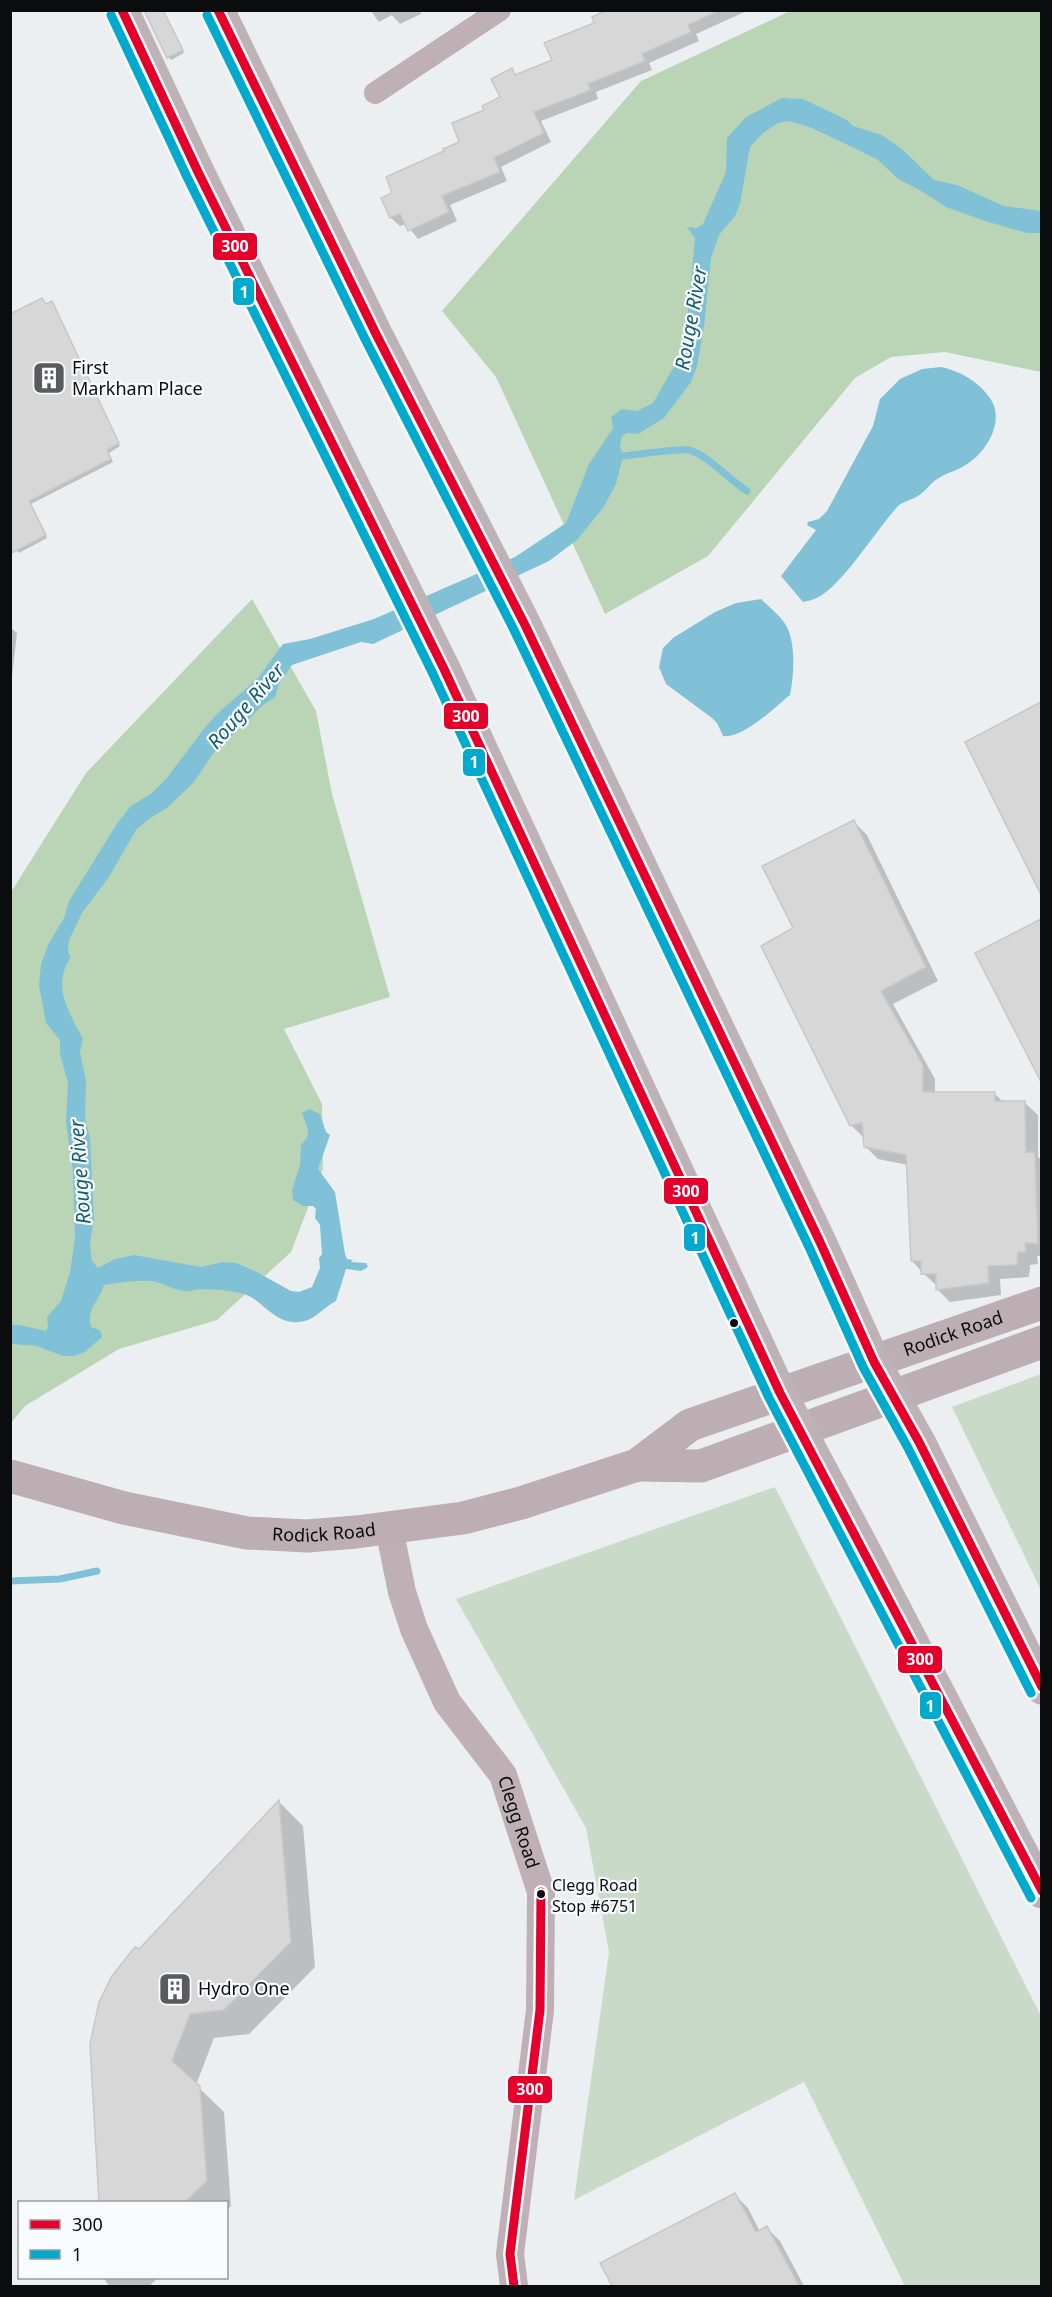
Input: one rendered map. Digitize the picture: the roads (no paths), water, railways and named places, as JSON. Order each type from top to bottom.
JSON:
[{"type":"main road","points":[[122,10],[198,172],[444,669],[780,1394],[1041,1892]]},
{"type":"main road","points":[[218,10],[376,334],[525,625],[815,1232],[874,1362],[919,1442],[1041,1688]]},
{"type":"main road","name":"Rodick Road","points":[[10,1476],[99,1501],[247,1533],[307,1536],[463,1518],[521,1503],[636,1465],[690,1425],[1041,1303]]},
{"type":"main road","name":"Rodick Road","points":[[636,1465],[701,1466],[1041,1342]]},
{"type":"street","points":[[375,93],[500,10]]},
{"type":"street","name":"Clegg Road","points":[[389,1528],[402,1592],[414,1629],[447,1702],[503,1775],[541,1892],[540,2010],[510,2254],[514,2286]]},
{"type":"water","name":"Rouge River","points":[[782,98],[803,99],[847,120],[853,126],[882,135],[902,149],[934,180],[957,185],[1004,206],[1041,211],[1041,233],[1027,233],[946,207],[898,179],[878,160],[812,128],[789,121],[778,123],[763,133],[750,147],[740,204],[735,216],[719,235],[711,258],[704,327],[697,366],[691,382],[664,418],[638,434],[627,433],[622,436],[620,446],[623,456],[616,484],[603,508],[577,540],[549,561],[373,644],[361,642],[292,665],[279,684],[275,697],[262,706],[212,755],[194,782],[167,808],[136,830],[109,877],[82,913],[69,940],[68,952],[71,957],[62,978],[62,989],[68,1009],[83,1039],[80,1052],[86,1081],[85,1117],[90,1139],[94,1217],[90,1245],[92,1261],[98,1268],[115,1259],[134,1255],[201,1267],[223,1262],[236,1263],[291,1291],[299,1292],[312,1287],[320,1268],[319,1258],[322,1254],[320,1225],[315,1218],[316,1209],[313,1206],[303,1206],[293,1200],[292,1190],[300,1165],[301,1145],[307,1138],[308,1129],[302,1113],[309,1109],[320,1114],[326,1132],[330,1135],[318,1169],[335,1192],[345,1254],[347,1259],[353,1260],[351,1262],[366,1263],[368,1267],[361,1271],[346,1269],[336,1301],[306,1321],[286,1321],[249,1296],[238,1293],[207,1289],[186,1291],[154,1282],[132,1281],[104,1285],[90,1315],[91,1327],[100,1330],[102,1337],[85,1352],[74,1356],[63,1356],[37,1346],[11,1344],[10,1325],[46,1331],[47,1317],[61,1301],[70,1272],[75,1238],[73,1172],[66,1122],[68,1083],[60,1054],[60,1040],[46,1023],[39,986],[41,964],[49,943],[64,918],[69,901],[118,822],[131,806],[152,793],[166,779],[203,730],[217,714],[258,678],[283,644],[310,639],[374,619],[515,557],[566,523],[589,464],[613,428],[611,417],[622,409],[637,411],[653,403],[680,356],[689,305],[695,238],[687,227],[697,228],[703,224],[726,172],[727,138],[746,117]]},
{"type":"water","points":[[941,367],[968,378],[990,398],[996,417],[995,426],[986,445],[972,461],[942,476],[924,492],[898,506],[838,582],[817,598],[803,602],[781,576],[816,530],[807,525],[808,522],[819,519],[827,511],[873,426],[880,399],[900,379],[922,369]]},
{"type":"water","points":[[761,599],[782,620],[790,635],[793,661],[790,695],[749,728],[731,736],[723,736],[712,718],[666,684],[659,667],[663,648],[673,638],[715,612],[736,603]]},
{"type":"waterway","points":[[623,456],[689,450],[704,457],[747,491]]},
{"type":"waterway","points":[[10,1581],[60,1579],[97,1571]]},
{"type":"place","name":"First Markham Place","points":[[49,378]]},
{"type":"place","name":"Clegg Road Stop #6751","points":[[541,1894]]},
{"type":"place","name":"Hydro One","points":[[175,1989]]}]
